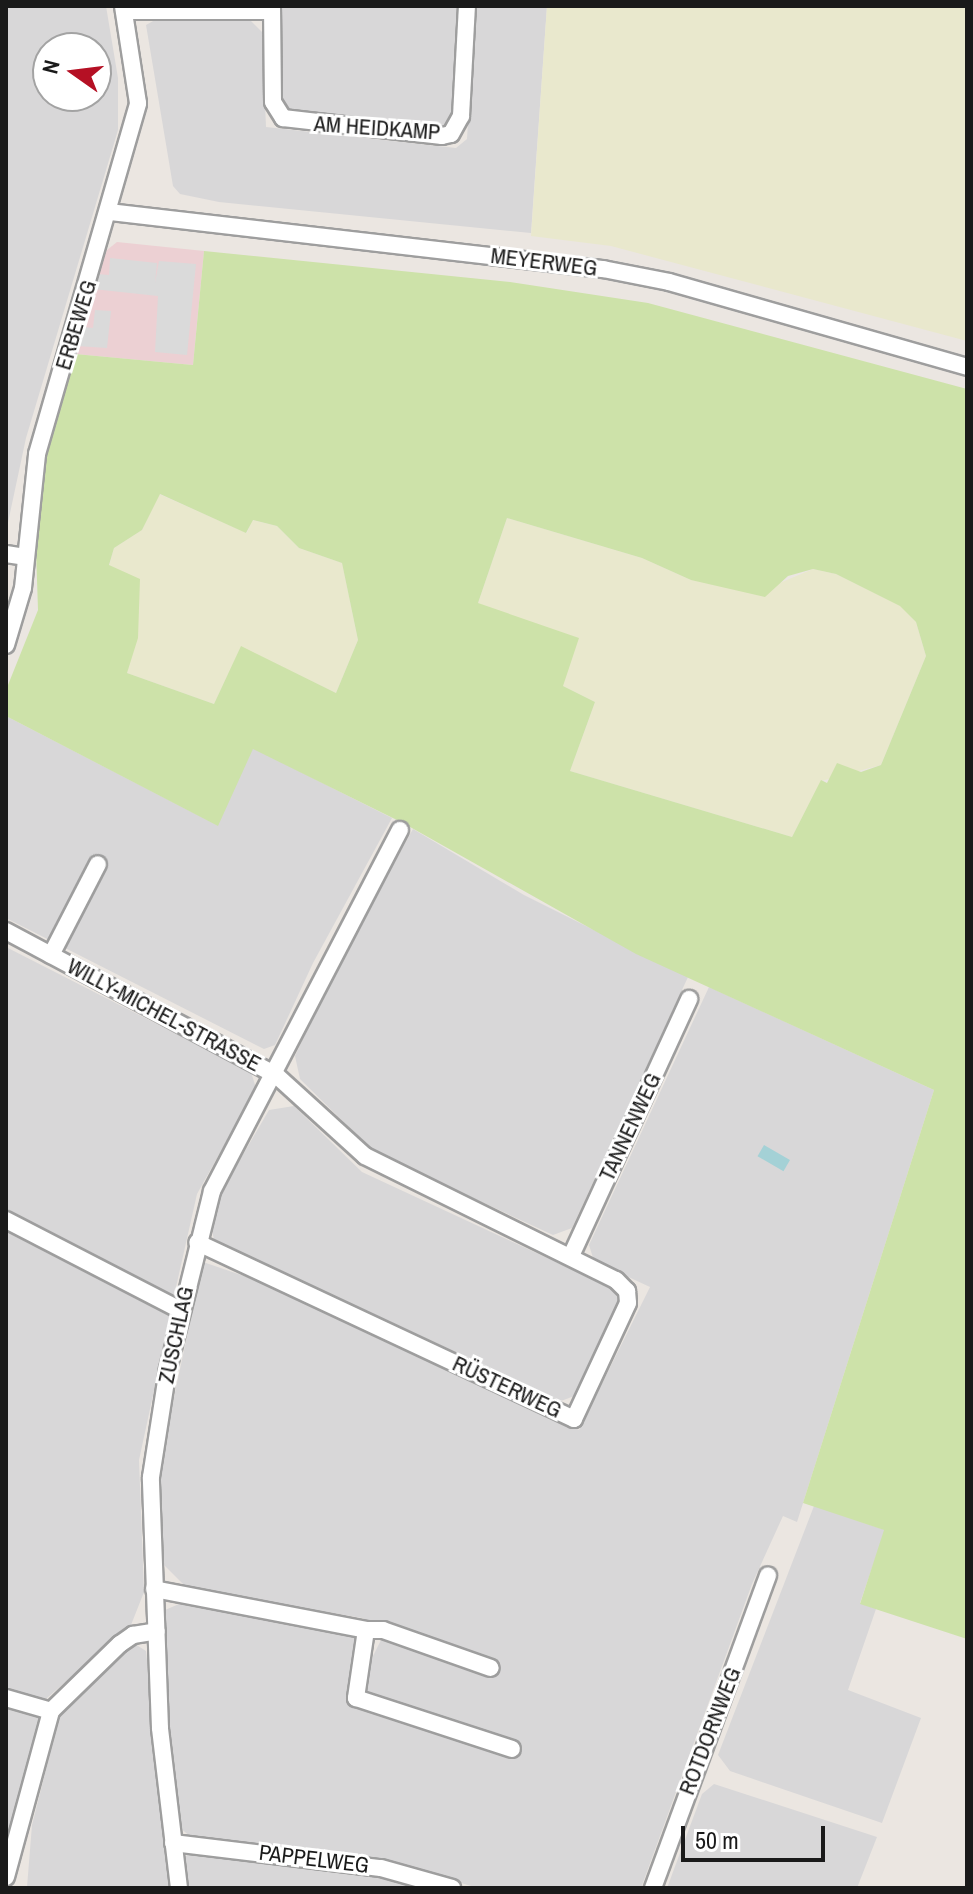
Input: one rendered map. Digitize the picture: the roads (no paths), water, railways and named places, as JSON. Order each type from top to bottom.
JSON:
[{"type":"street","name":"AM HEIDKAMP","points":[[123,8],[272,8],[273,102],[283,118],[442,136],[451,134],[461,116],[467,6]]},
{"type":"street","name":"ERBEWEG","points":[[6,645],[19,609],[37,454],[110,212],[138,103],[123,8]]},
{"type":"street","name":"MEYERWEG","points":[[110,212],[603,269],[669,282],[967,367]]},
{"type":"street","points":[[6,554],[25,557]]},
{"type":"street","name":"ZUSCHLAG","points":[[179,1888],[154,1589],[154,1440],[180,1310],[197,1242],[219,1174],[276,1075],[400,830]]},
{"type":"street","name":"WILLY-MICHEL-STRASSE","points":[[51,955],[98,864]]},
{"type":"street","name":"WILLY-MICHEL-STRASSE","points":[[6,931],[276,1075]]},
{"type":"street","name":"TANNENWEG","points":[[571,1256],[689,999]]},
{"type":"street","name":"RÜSTERWEG","points":[[197,1242],[574,1419],[628,1303],[627,1291],[616,1280],[571,1256],[430,1192],[365,1156],[276,1075]]},
{"type":"street","points":[[6,1220],[180,1310]]},
{"type":"street","name":"ROTDORNWEG","points":[[653,1888],[768,1575]]},
{"type":"street","points":[[154,1589],[366,1630],[383,1630],[491,1668]]},
{"type":"street","points":[[366,1630],[356,1698],[512,1749]]},
{"type":"street","points":[[6,1877],[51,1711],[120,1644],[133,1635],[157,1631]]},
{"type":"street","points":[[6,1698],[51,1711]]},
{"type":"street","name":"PAPPELWEG","points":[[173,1843],[381,1868],[452,1888]]},
{"type":"water","points":[[764,1145],[790,1160],[783,1171],[758,1156]]}]
